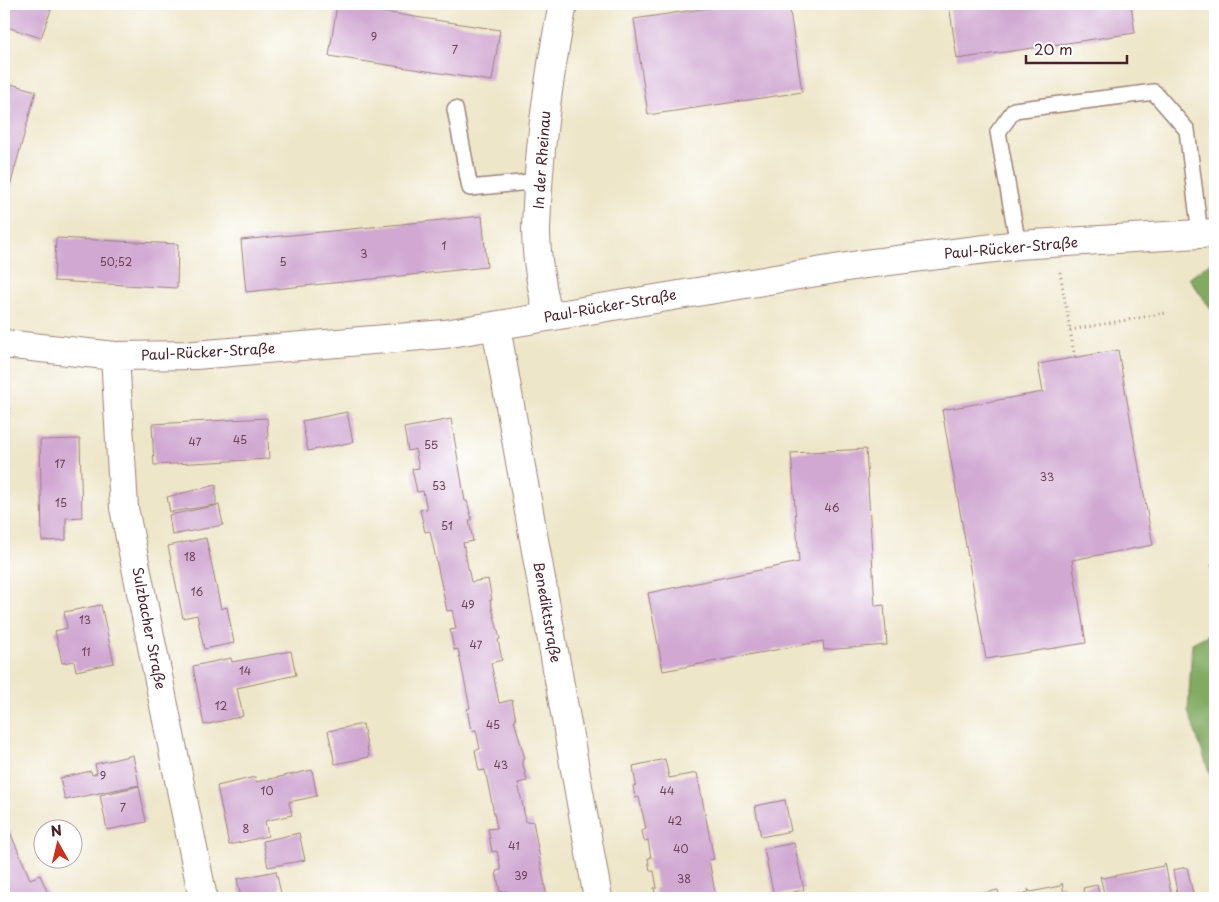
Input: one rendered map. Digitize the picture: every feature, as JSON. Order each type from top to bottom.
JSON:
[{"type":"street","name":"In der Rheinau","points":[[548,316],[540,278],[536,231],[548,77],[563,4]]},
{"type":"street","name":"Paul-Rücker-Straße","points":[[4,344],[115,356],[194,355],[445,334],[865,264],[1018,245],[1208,234]]},
{"type":"street","name":"Benediktstraße","points":[[496,327],[598,898]]},
{"type":"street","name":"Sulzbacher Straße","points":[[115,356],[124,508],[204,898]]},
{"type":"lane","points":[[1018,245],[998,132],[1014,110],[1154,92],[1187,130],[1208,234]]},
{"type":"lane","points":[[455,109],[470,188],[540,181]]},
{"type":"path","points":[[1065,300],[1075,358]]},
{"type":"path","points":[[1070,330],[1166,313]]},
{"type":"green space","points":[[1215,259],[1215,315],[1189,278]]},
{"type":"green space","points":[[1215,631],[1215,789],[1188,711],[1192,643]]},
{"type":"building","points":[[4,4],[53,4],[41,38],[4,26]]},
{"type":"building","points":[[735,4],[789,4],[802,92],[648,115],[634,19]]},
{"type":"building","points":[[949,4],[1131,4],[1135,33],[957,59]]},
{"type":"building","points":[[337,5],[500,30],[492,81],[329,56]]},
{"type":"building","points":[[4,82],[36,91],[4,208]]},
{"type":"building","points":[[482,216],[487,267],[246,292],[241,240]]},
{"type":"building","points":[[56,238],[178,244],[177,288],[54,281]]},
{"type":"building","points":[[1118,350],[1153,545],[1072,560],[1086,643],[986,659],[942,410],[1043,392],[1038,364]]},
{"type":"building","points":[[4,408],[10,408],[4,448]]},
{"type":"building","points":[[347,412],[353,442],[308,451],[302,421]]},
{"type":"building","points":[[267,418],[269,459],[154,465],[152,424]]},
{"type":"building","points":[[451,419],[465,501],[467,501],[472,520],[469,520],[473,541],[463,543],[471,582],[488,579],[492,600],[490,600],[500,639],[498,640],[502,660],[491,663],[499,703],[512,700],[516,720],[514,720],[525,759],[522,760],[527,781],[518,783],[526,822],[533,821],[547,898],[508,898],[506,891],[500,892],[496,871],[501,870],[497,851],[492,852],[488,829],[497,828],[485,770],[479,771],[475,750],[480,749],[476,730],[471,731],[467,709],[470,708],[458,649],[454,650],[450,630],[456,629],[452,610],[447,611],[430,531],[425,532],[420,510],[427,509],[423,491],[417,492],[412,469],[419,468],[415,449],[408,451],[404,428]]},
{"type":"building","points":[[80,439],[82,517],[66,518],[66,540],[42,541],[40,440]]},
{"type":"building","points":[[866,449],[875,606],[884,605],[887,645],[824,650],[823,641],[663,671],[648,593],[799,562],[791,453]]},
{"type":"building","points":[[216,485],[216,505],[170,512],[167,497]]},
{"type":"building","points":[[219,505],[223,525],[172,535],[169,515]]},
{"type":"building","points":[[206,538],[221,609],[227,607],[234,643],[204,649],[197,615],[183,618],[168,546]]},
{"type":"building","points":[[101,605],[114,663],[76,671],[74,661],[62,663],[55,631],[67,628],[64,612]]},
{"type":"building","points":[[291,651],[296,675],[237,688],[243,716],[204,725],[193,666],[231,658],[232,662]]},
{"type":"building","points":[[363,724],[369,757],[335,764],[328,731]]},
{"type":"building","points":[[133,755],[139,785],[65,800],[60,778],[91,771],[92,775],[97,773],[95,764]]},
{"type":"building","points":[[665,759],[669,778],[697,773],[714,859],[709,860],[716,898],[656,898],[654,888],[657,888],[654,871],[650,871],[648,858],[651,858],[648,840],[644,841],[642,831],[646,829],[639,797],[635,798],[633,786],[636,785],[633,766]]},
{"type":"building","points":[[312,770],[317,796],[289,802],[292,815],[265,821],[268,836],[229,845],[217,786],[255,777],[256,782]]},
{"type":"building","points":[[139,786],[146,822],[107,830],[100,795]]},
{"type":"building","points":[[785,800],[791,831],[761,837],[755,806]]},
{"type":"building","points":[[4,818],[30,879],[40,875],[50,898],[4,898]]},
{"type":"building","points":[[299,833],[305,860],[268,867],[263,841]]},
{"type":"building","points":[[794,843],[804,890],[774,896],[764,849]]},
{"type":"building","points":[[1165,863],[1172,898],[1105,898],[1100,876],[1103,878],[1163,866]]},
{"type":"building","points":[[1187,867],[1194,898],[1178,898],[1173,870]]},
{"type":"building","points":[[276,871],[282,898],[241,898],[237,879]]},
{"type":"building","points":[[1062,883],[1065,898],[1005,898],[1029,892],[1028,889],[1031,892],[1060,886]]},
{"type":"building","points":[[1097,885],[1100,898],[1085,898],[1083,888]]},
{"type":"building","points":[[998,890],[1000,898],[976,898],[975,895]]},
{"type":"building","points":[[947,895],[948,898],[936,898],[936,897]]}]
